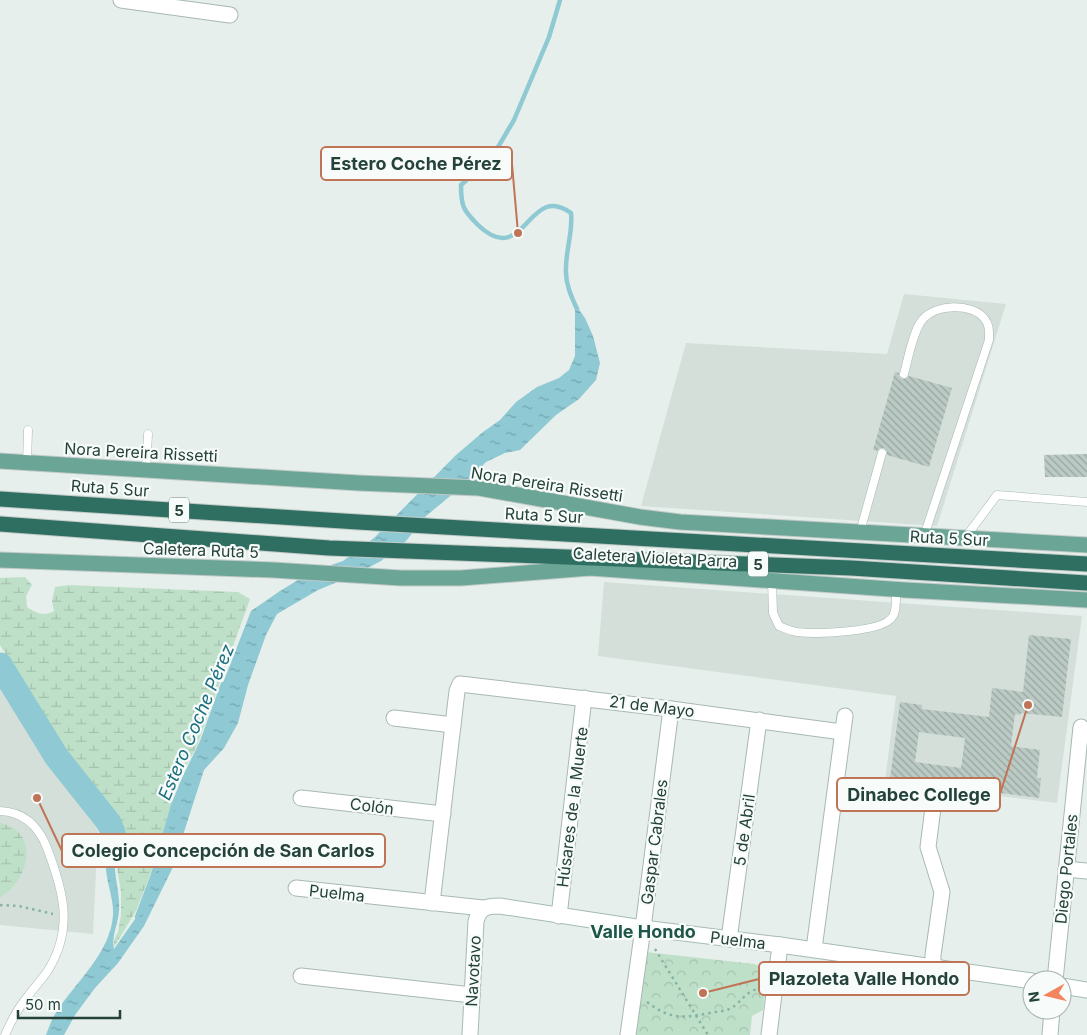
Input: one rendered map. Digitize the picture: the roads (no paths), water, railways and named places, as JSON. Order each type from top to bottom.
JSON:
[{"type":"highway","name":"Ruta 5 Sur","points":[[0,499],[358,522],[1087,564]]},
{"type":"highway","name":"5","points":[[0,524],[329,548],[851,568],[1087,583]]},
{"type":"main road","name":"Nora Pereira Rissetti","points":[[0,461],[359,483],[479,488],[664,520],[1087,546]]},
{"type":"main road","name":"Caletera Ruta 5","points":[[0,560],[273,570],[401,578]]},
{"type":"main road","name":"Caletera Violeta Parra","points":[[401,578],[461,578],[590,568],[896,590],[1087,600]]},
{"type":"street","points":[[121,0],[230,15]]},
{"type":"street","name":"21 de Mayo","points":[[453,725],[457,691],[460,684],[584,698],[842,732]]},
{"type":"street","name":"Húsares de la Muerte","points":[[559,916],[584,698]]},
{"type":"street","name":"Gaspar Cabrales","points":[[628,1035],[671,709]]},
{"type":"street","points":[[814,949],[845,716]]},
{"type":"street","points":[[394,718],[453,725],[432,903]]},
{"type":"street","name":"5 de Abril","points":[[729,939],[759,720]]},
{"type":"street","name":"Diego Portales","points":[[1056,970],[1081,728]]},
{"type":"street","name":"Colón","points":[[301,798],[442,814]]},
{"type":"street","points":[[933,966],[942,892],[928,847],[934,800]]},
{"type":"street","points":[[1066,868],[1087,871]]},
{"type":"street","name":"Puelma","points":[[296,888],[482,908],[500,906],[643,928],[814,949],[1022,979]]},
{"type":"street","name":"Navotavo","points":[[470,1035],[476,921],[478,913],[482,908]]},
{"type":"street","points":[[769,1035],[780,945]]},
{"type":"street","points":[[301,976],[472,995]]},
{"type":"street","points":[[1072,988],[1087,990]]},
{"type":"street","points":[[1050,1035],[1051,1020]]},
{"type":"lane","points":[[904,374],[916,332],[922,319],[928,314],[951,307],[972,310],[984,318],[989,330],[989,340],[924,536]]},
{"type":"lane","points":[[27,463],[28,430]]},
{"type":"lane","points":[[146,470],[148,434]]},
{"type":"lane","points":[[860,532],[882,453]]},
{"type":"lane","points":[[964,539],[997,495],[1087,502]]},
{"type":"lane","points":[[772,581],[773,613],[779,626],[794,632],[829,633],[864,629],[885,624],[893,617],[896,606],[896,590]]},
{"type":"lane","points":[[0,810],[11,812],[26,819],[33,824],[44,840],[58,877],[65,920],[63,937],[54,959],[47,972],[18,1009],[5,1035]]},
{"type":"water","points":[[575,304],[585,318],[593,336],[600,363],[596,380],[579,399],[556,415],[520,450],[505,453],[486,462],[466,483],[426,516],[406,541],[381,561],[318,590],[277,614],[266,635],[248,685],[238,723],[224,748],[204,770],[172,869],[144,926],[118,963],[95,988],[75,1015],[64,1035],[46,1035],[57,1011],[99,954],[111,929],[113,909],[106,869],[106,842],[103,830],[96,818],[102,814],[110,819],[114,832],[115,869],[119,905],[113,940],[114,949],[140,912],[173,806],[202,742],[251,611],[311,572],[343,561],[374,538],[456,455],[500,420],[516,402],[537,387],[559,378],[569,370],[575,356]]},
{"type":"waterway","name":"Estero Coche Pérez","points":[[560,0],[549,37],[514,120],[491,159],[480,173],[470,177],[461,185],[461,192],[462,203],[469,215],[478,225],[494,236],[506,238],[517,233],[545,208],[557,206],[571,213],[566,279],[577,309]]},
{"type":"waterway","points":[[0,665],[56,756],[109,823],[113,833],[112,845]]},
{"type":"waterway","name":"Estero Coche Pérez","points":[[137,917],[153,875],[173,806],[202,742],[223,684]]},
{"type":"place","name":"Estero Coche Pérez","points":[[518,233]]},
{"type":"place","name":"Dinabec College","points":[[1028,705]]},
{"type":"place","name":"Colegio Concepción de San Carlos","points":[[37,798]]},
{"type":"place","name":"Plazoleta Valle Hondo","points":[[703,993]]},
{"type":"district","name":"Valle Hondo","points":[[643,931]]}]
